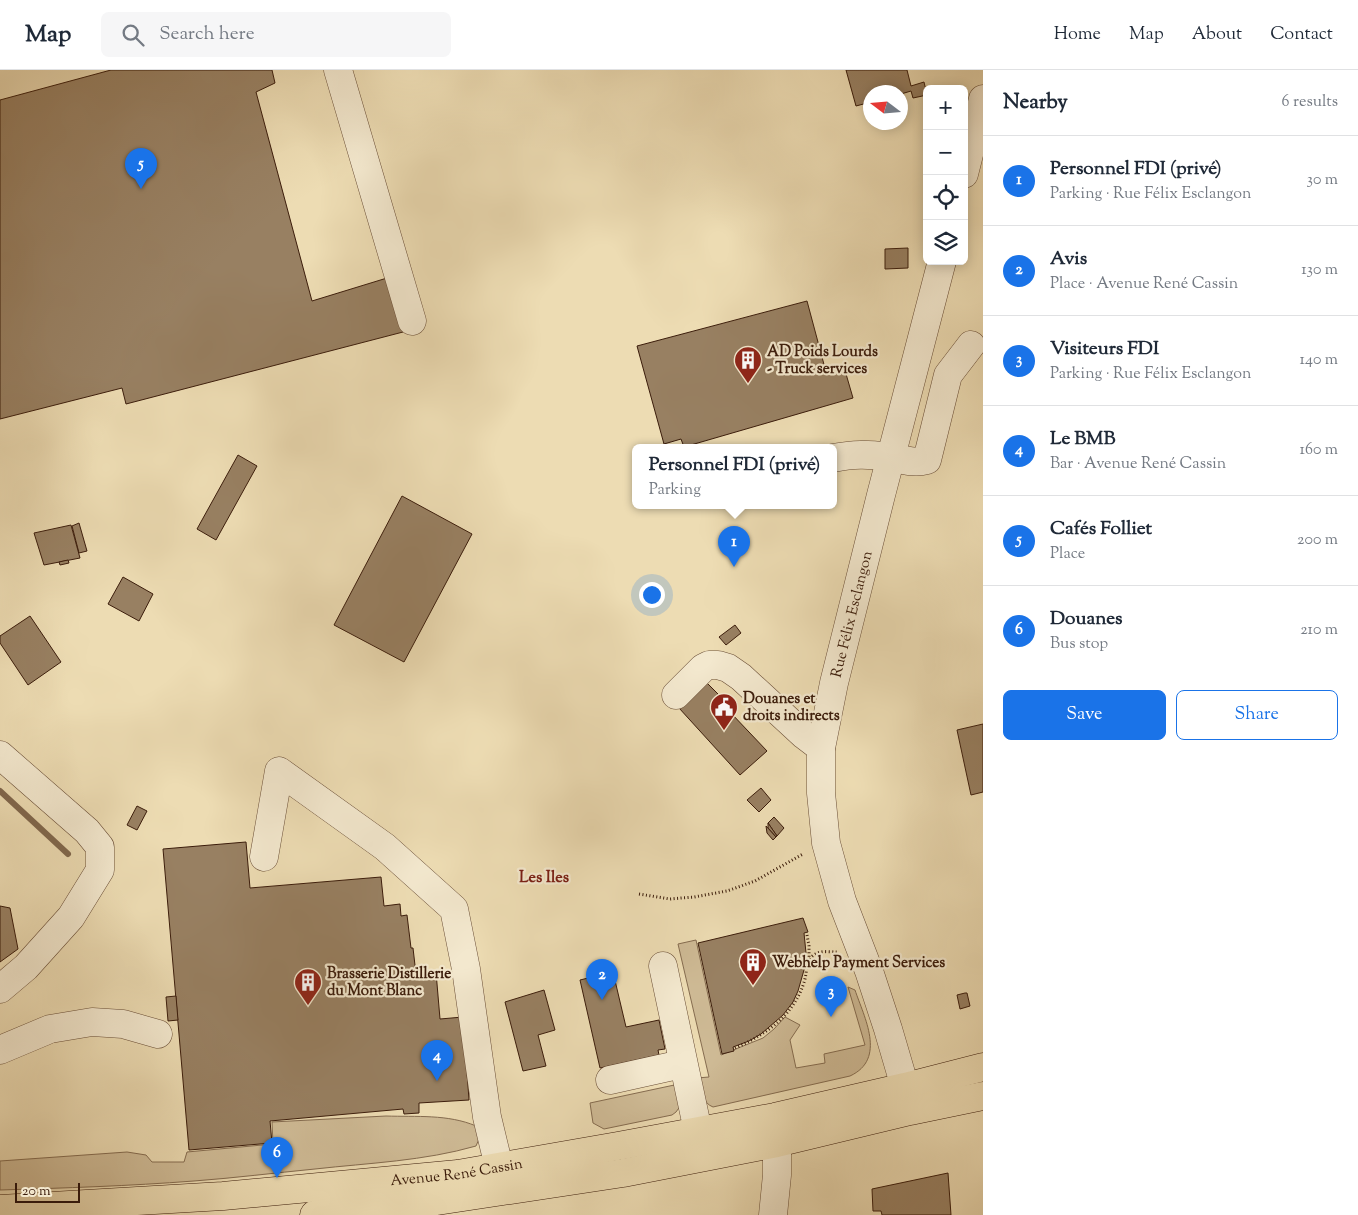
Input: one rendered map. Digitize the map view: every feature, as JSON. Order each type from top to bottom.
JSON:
[{"type":"main road","points":[[908,1099],[983,1067]]},
{"type":"main road","points":[[908,1099],[983,1096]]},
{"type":"main road","name":"Avenue René Cassin","points":[[0,1209],[223,1196],[458,1174],[500,1179],[623,1173],[776,1130],[908,1099]]},
{"type":"main road","name":"Avenue René Cassin","points":[[314,1215],[423,1203],[500,1179],[698,1132],[776,1130]]},
{"type":"street","points":[[338,70],[412,321]]},
{"type":"street","points":[[968,158],[983,99]]},
{"type":"street","name":"Rue Félix Esclangon","points":[[908,1099],[885,1020],[842,901],[826,843],[821,793],[821,748],[837,674],[890,457],[941,265]]},
{"type":"street","points":[[837,457],[855,454],[890,457],[918,463],[927,460],[948,375],[971,346]]},
{"type":"street","points":[[676,695],[703,668],[709,665],[728,668],[741,677],[804,735],[821,748]]},
{"type":"street","points":[[0,755],[87,831],[100,847],[100,870],[71,917],[26,967],[0,989]]},
{"type":"street","points":[[264,857],[279,771],[385,847],[454,910],[466,969],[488,1117],[500,1179]]},
{"type":"street","points":[[663,966],[698,1132]]},
{"type":"street","points":[[0,1050],[50,1029],[92,1022],[123,1024],[158,1034]]},
{"type":"street","points":[[610,1080],[673,1066],[684,1069]]},
{"type":"street","points":[[773,1215],[777,1175],[776,1130]]},
{"type":"path","points":[[639,894],[670,899],[727,891],[755,881],[826,843]]},
{"type":"path","points":[[736,1048],[766,1033],[788,1013],[805,979],[809,960],[807,935]]},
{"type":"path","points":[[809,960],[818,952],[840,952],[860,947]]},
{"type":"shaded area","points":[[696,940],[721,1055],[763,1038],[785,1017],[800,1025],[790,1040],[796,1068],[825,1063],[824,1054],[865,1045],[848,987],[855,990],[870,1037],[868,1059],[861,1069],[850,1076],[713,1107],[709,1105],[702,1095],[697,1078],[709,1077],[678,944]]},
{"type":"shaded area","points":[[679,1084],[681,1105],[672,1115],[604,1129],[593,1123],[590,1103]]},
{"type":"shaded area","points":[[386,1116],[432,1117],[465,1122],[476,1126],[479,1139],[476,1146],[456,1151],[376,1163],[194,1181],[121,1186],[0,1190],[0,1161],[127,1152],[146,1155],[152,1162],[184,1162],[187,1152],[273,1144],[272,1122]]},
{"type":"building","points":[[111,70],[272,70],[275,83],[256,92],[312,301],[387,278],[403,332],[126,404],[122,388],[0,419],[0,100]]},
{"type":"building","points":[[846,70],[907,70],[911,86],[924,82],[923,96],[913,98],[911,91],[908,92],[908,85],[863,85],[863,104],[856,106]]},
{"type":"building","points":[[908,248],[908,268],[885,269],[885,249]]},
{"type":"building","name":"AD Poids Lourds - Truck services","points":[[807,301],[826,372],[844,367],[853,398],[694,444],[683,444],[681,439],[664,444],[637,346]]},
{"type":"building","points":[[238,455],[257,466],[216,540],[197,529]]},
{"type":"building","points":[[402,496],[472,534],[404,662],[334,625]]},
{"type":"building","points":[[79,523],[87,551],[79,553],[72,526]]},
{"type":"building","points":[[71,525],[80,558],[44,565],[34,533]]},
{"type":"building","points":[[68,560],[69,563],[60,565],[59,562]]},
{"type":"building","points":[[123,577],[153,594],[139,621],[108,604]]},
{"type":"building","points":[[30,616],[61,662],[28,685],[0,643],[0,636]]},
{"type":"building","points":[[735,625],[741,633],[726,645],[719,637]]},
{"type":"building","name":"Douanes et droits indirects","points":[[706,682],[733,709],[730,712],[767,751],[740,775],[679,708]]},
{"type":"building","points":[[983,724],[983,792],[971,795],[957,730]]},
{"type":"building","points":[[761,788],[771,800],[759,812],[747,800]]},
{"type":"building","points":[[137,806],[147,811],[137,830],[127,825]]},
{"type":"building","points":[[774,817],[784,828],[777,836],[768,823]]},
{"type":"building","points":[[768,823],[777,836],[776,837],[768,828]]},
{"type":"building","points":[[766,826],[776,837],[773,840],[767,833]]},
{"type":"building","name":"Brasserie Distillerie du Mont Blanc","points":[[246,842],[250,888],[381,877],[384,906],[400,904],[401,916],[407,915],[416,974],[436,972],[440,1019],[463,1017],[469,1100],[419,1103],[419,1113],[404,1114],[403,1109],[270,1121],[272,1143],[189,1150],[163,849]]},
{"type":"building","points":[[0,906],[10,908],[18,949],[0,962]]},
{"type":"building","name":"Webhelp Payment Services","points":[[803,918],[808,932],[804,933],[806,953],[804,970],[793,1002],[783,1015],[761,1034],[733,1047],[734,1051],[722,1054],[698,943]]},
{"type":"building","points":[[613,972],[626,1027],[659,1020],[665,1049],[658,1050],[659,1055],[600,1068],[580,980]]},
{"type":"building","points":[[544,990],[555,1030],[538,1035],[546,1066],[523,1071],[505,1002]]},
{"type":"building","points":[[967,993],[970,1006],[960,1009],[957,995]]},
{"type":"building","points":[[176,996],[178,1020],[168,1021],[166,997]]},
{"type":"building","points":[[948,1173],[951,1215],[882,1215],[881,1211],[873,1211],[872,1189]]},
{"type":"waterway","points":[[0,791],[68,854]]},
{"type":"place","name":"Cafés Folliet","points":[[141,189]]},
{"type":"place","name":"AD Poids Lourds - Truck services","points":[[748,384]]},
{"type":"place","name":"Personnel FDI (privé)","points":[[734,567]]},
{"type":"place","name":"Douanes et droits indirects","points":[[724,731]]},
{"type":"place","name":"Webhelp Payment Services","points":[[753,986]]},
{"type":"place","name":"Avis","points":[[602,1000]]},
{"type":"place","name":"Brasserie Distillerie du Mont Blanc","points":[[308,1006]]},
{"type":"place","name":"Visiteurs FDI","points":[[831,1017]]},
{"type":"place","name":"Le BMB","points":[[437,1081]]},
{"type":"place","name":"Douanes","points":[[277,1178]]},
{"type":"district","name":"Les Iles","points":[[544,876]]}]
